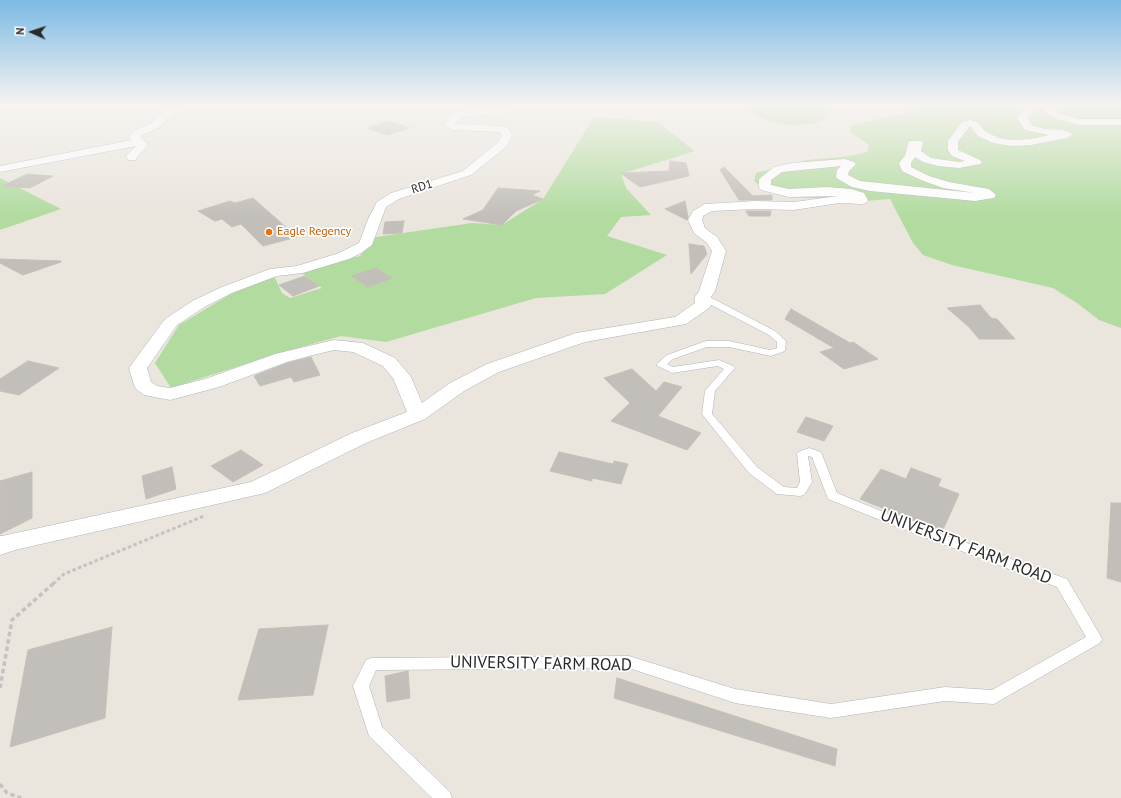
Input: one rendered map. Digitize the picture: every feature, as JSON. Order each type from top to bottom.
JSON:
[{"type":"street","points":[[0,169],[139,142]]},
{"type":"street","points":[[132,158],[131,156],[143,146],[140,142]]},
{"type":"street","name":"RD1","points":[[418,415],[402,377],[389,362],[356,347],[334,345],[310,350],[281,358],[212,383],[170,394],[151,391],[143,385],[138,368],[171,322],[200,303],[227,290],[275,272],[298,270],[344,256],[365,245],[381,205],[395,196],[467,173],[504,142]]},
{"type":"street","points":[[0,546],[10,542],[257,488],[360,438],[418,415],[457,387],[493,368],[582,337],[680,321],[703,305],[703,298],[707,291],[718,251],[712,240],[699,230],[696,220],[698,214],[709,207],[755,205],[794,206],[838,199],[862,200],[860,196],[851,193],[827,191],[789,193],[777,192],[765,187],[765,179],[778,169],[792,166],[845,162],[850,164],[843,170],[842,177],[856,184],[870,187],[975,197],[990,195],[985,192],[947,185],[925,178],[906,169],[905,163],[910,157],[913,143],[918,143],[915,152],[927,160],[938,163],[959,165],[976,162],[956,154],[953,150],[953,142]]},
{"type":"street","points":[[1006,142],[1026,142]]},
{"type":"lane","name":"UNIVERSITY FARM ROAD","points":[[444,798],[375,731],[361,686],[371,664],[629,662],[735,696],[831,711],[945,694],[994,697],[1095,639],[1062,583],[904,525],[832,496],[817,455],[809,452],[802,454],[806,482],[800,492],[781,491],[753,470],[707,414],[710,391],[730,368],[719,362],[672,370],[661,365],[670,357],[706,344],[729,344],[771,353],[782,349],[782,341],[772,333],[703,298]]},
{"type":"path","points":[[0,688],[12,620],[64,574],[210,514]]},
{"type":"path","points":[[0,784],[7,793],[21,798]]},
{"type":"green space","points":[[578,142],[684,142],[695,151],[621,174],[626,188],[651,215],[621,217],[607,236],[667,255],[605,294],[536,298],[386,342],[341,336],[276,354],[171,388],[155,363],[179,325],[234,292],[274,276],[282,293],[290,298],[322,288],[298,270],[360,256],[376,237],[472,223],[502,225],[543,199]]},
{"type":"green space","points":[[865,142],[1121,142],[1121,328],[1099,320],[1077,303],[1053,288],[952,265],[923,255],[913,243],[890,199],[866,201],[791,197],[768,191],[754,181],[756,173],[808,160],[850,156],[867,152],[869,145]]},
{"type":"green space","points":[[0,178],[61,209],[0,230]]},
{"type":"building","points":[[670,161],[686,163],[689,176],[640,187],[620,173],[669,171]]},
{"type":"building","points":[[724,167],[753,196],[772,195],[772,200],[739,200],[720,170]]},
{"type":"building","points":[[27,174],[53,176],[30,188],[2,186]]},
{"type":"building","points":[[498,188],[540,191],[532,195],[543,199],[516,211],[502,225],[463,219],[483,210]]},
{"type":"building","points":[[253,198],[297,237],[263,246],[241,224],[232,227],[222,219],[215,221],[198,211],[230,201],[235,203]]},
{"type":"building","points":[[685,201],[688,217],[687,220],[665,209]]},
{"type":"building","points":[[746,211],[771,211],[770,216],[749,216]]},
{"type":"building","points":[[404,221],[402,233],[383,234],[385,222]]},
{"type":"building","points":[[689,244],[704,246],[707,254],[691,274]]},
{"type":"building","points":[[0,259],[61,262],[23,275],[0,263]]},
{"type":"building","points":[[376,268],[392,278],[368,287],[352,276]]},
{"type":"building","points":[[305,276],[319,286],[293,296],[279,285]]},
{"type":"building","points":[[980,305],[991,318],[997,319],[1015,339],[979,339],[969,327],[947,308]]},
{"type":"building","points":[[791,309],[850,343],[853,342],[878,359],[844,369],[820,352],[834,348],[785,319]]},
{"type":"building","points":[[311,357],[320,375],[294,382],[291,377],[260,386],[254,376],[287,363]]},
{"type":"building","points":[[28,361],[59,368],[19,395],[0,391],[0,379]]},
{"type":"building","points":[[632,369],[656,391],[664,382],[682,387],[658,416],[701,433],[687,450],[611,421],[630,403],[604,378]]},
{"type":"building","points":[[806,417],[833,426],[824,441],[797,432]]},
{"type":"building","points":[[241,450],[263,465],[233,482],[211,466]]},
{"type":"building","points":[[559,452],[613,464],[614,461],[628,464],[621,484],[592,478],[592,481],[550,471]]},
{"type":"building","points":[[172,467],[176,489],[146,499],[142,476]]},
{"type":"building","points":[[911,468],[941,479],[938,486],[959,494],[942,532],[860,499],[881,469],[906,479]]},
{"type":"building","points":[[32,472],[32,518],[0,534],[0,481]]},
{"type":"building","points":[[1111,503],[1121,503],[1121,582],[1107,578]]},
{"type":"building","points":[[328,625],[313,695],[238,700],[259,629]]},
{"type":"building","points":[[112,627],[105,718],[10,747],[28,650]]},
{"type":"building","points":[[408,671],[410,698],[387,702],[385,676]]},
{"type":"building","points":[[617,678],[837,749],[835,766],[614,698]]},
{"type":"place","name":"Eagle Regency","points":[[269,232]]}]
